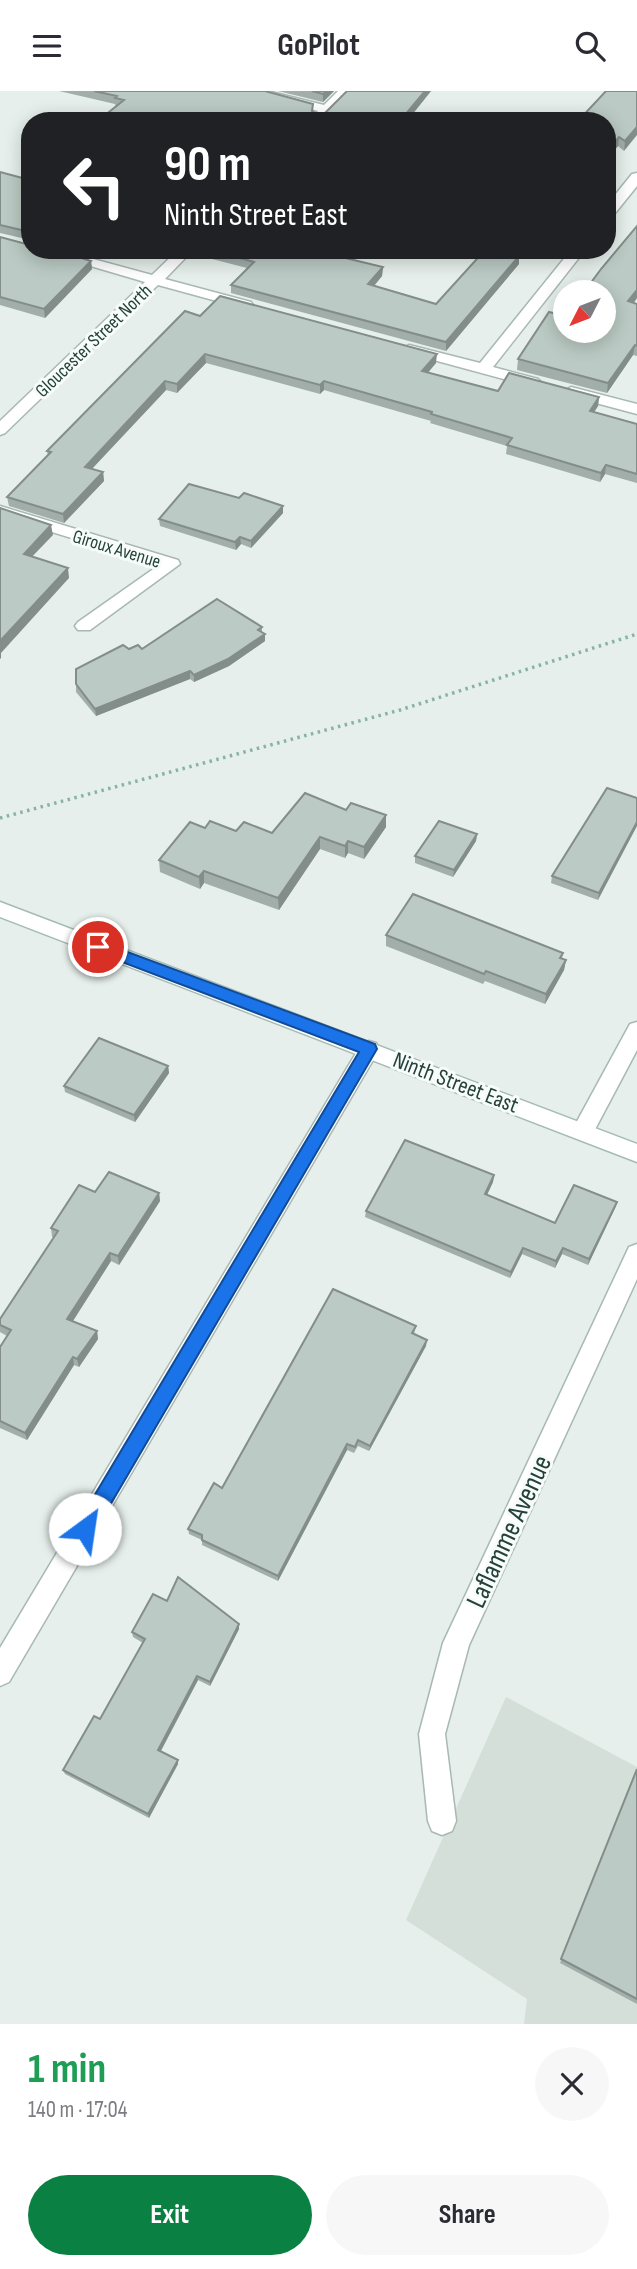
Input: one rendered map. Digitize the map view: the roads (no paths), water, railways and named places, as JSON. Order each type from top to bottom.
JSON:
[{"type":"street","points":[[251,91],[327,109]]},
{"type":"street","points":[[324,112],[345,91]]},
{"type":"street","points":[[616,203],[637,177]]},
{"type":"street","points":[[77,259],[260,309]]},
{"type":"street","name":"Gloucester Street North","points":[[0,430],[177,259]]},
{"type":"street","points":[[483,369],[571,259]]},
{"type":"street","points":[[391,344],[637,409]]},
{"type":"street","name":"Giroux Avenue","points":[[0,511],[172,565],[84,626]]},
{"type":"street","name":"Ninth Street East","points":[[0,909],[637,1153]]},
{"type":"street","points":[[583,1131],[637,1030]]},
{"type":"street","points":[[0,1673],[369,1049]]},
{"type":"street","name":"Laflamme Avenue","points":[[442,1821],[432,1734],[456,1643],[637,1254]]}]
